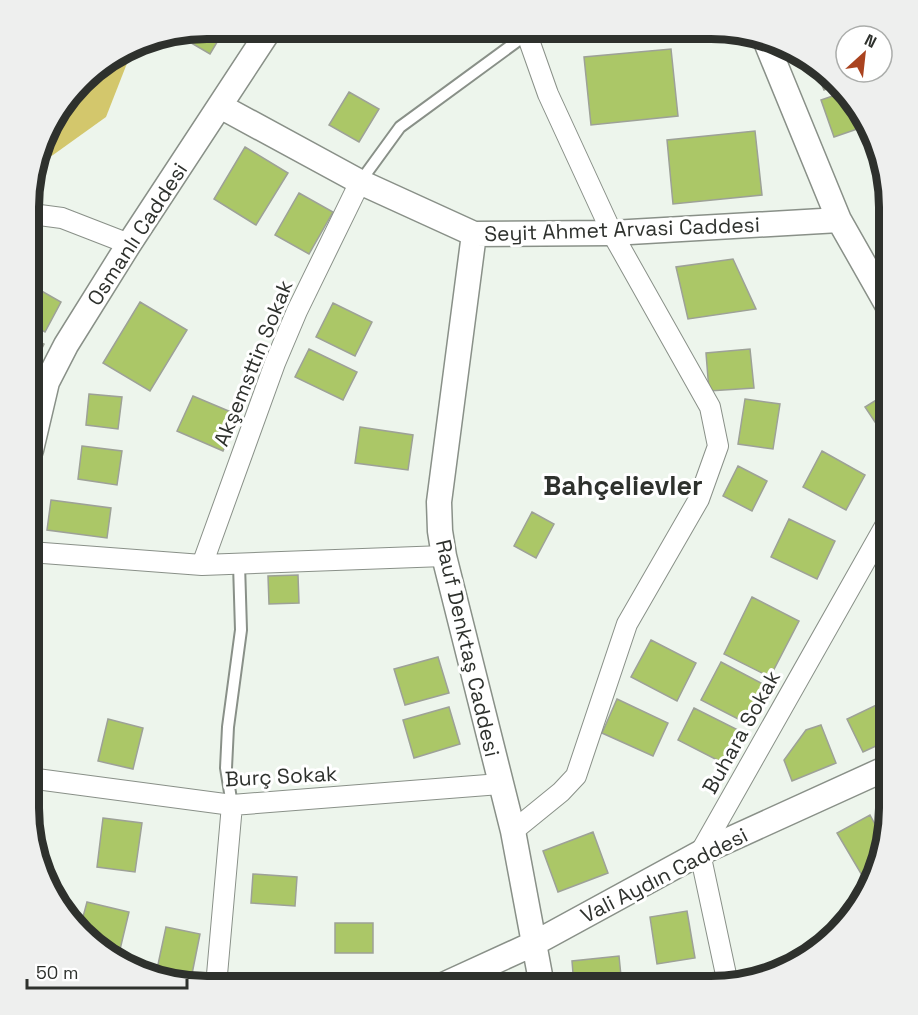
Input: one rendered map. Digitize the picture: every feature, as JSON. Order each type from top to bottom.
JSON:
[{"type":"street","name":"Osmanlı Caddesi","points":[[39,416],[47,382],[66,345],[129,244],[264,39]]},
{"type":"street","points":[[513,831],[555,798],[576,776],[627,624],[699,499],[718,446],[710,407],[612,233],[548,94],[528,39]]},
{"type":"street","points":[[769,50],[839,220],[879,275]]},
{"type":"street","name":"Seyit Ahmet Arvasi Caddesi","points":[[220,106],[360,182],[474,234],[612,233],[839,220]]},
{"type":"street","name":"Akşemsttin Sokak","points":[[202,565],[275,363],[297,311],[360,182]]},
{"type":"street","points":[[39,214],[62,218],[129,244]]},
{"type":"street","name":"Rauf Denktaş Caddesi","points":[[474,234],[439,502],[440,531],[444,556],[513,831],[540,976]]},
{"type":"street","name":"Buhara Sokak","points":[[700,853],[879,537]]},
{"type":"street","points":[[39,553],[202,565],[444,556]]},
{"type":"street","name":"Vali Aydın Caddesi","points":[[463,976],[535,943],[700,853],[879,772]]},
{"type":"street","name":"Burç Sokak","points":[[39,779],[232,805],[500,784]]},
{"type":"street","points":[[217,976],[232,805]]},
{"type":"street","points":[[700,853],[726,975]]},
{"type":"lane","points":[[360,182],[399,126],[517,39]]},
{"type":"lane","points":[[232,805],[225,768],[241,630],[239,564]]},
{"type":"shaded area","points":[[129,59],[106,117],[46,159],[62,123],[81,96],[114,67]]},
{"type":"building","points":[[219,39],[210,54],[186,40]]},
{"type":"building","points":[[671,49],[678,116],[591,125],[584,57]]},
{"type":"building","points":[[819,79],[822,81],[829,88],[824,90]]},
{"type":"building","points":[[349,92],[379,109],[359,142],[329,125]]},
{"type":"building","points":[[836,95],[859,128],[834,137],[821,100]]},
{"type":"building","points":[[755,131],[762,195],[673,204],[667,140]]},
{"type":"building","points":[[245,147],[288,173],[256,225],[214,199]]},
{"type":"building","points":[[299,193],[333,212],[309,254],[275,235]]},
{"type":"building","points":[[733,259],[756,309],[688,319],[676,267]]},
{"type":"building","points":[[39,290],[61,302],[45,332],[39,329]]},
{"type":"building","points":[[140,302],[187,330],[150,391],[103,363]]},
{"type":"building","points":[[333,303],[372,322],[355,356],[316,337]]},
{"type":"building","points":[[39,342],[44,344],[39,354]]},
{"type":"building","points":[[309,349],[357,372],[343,400],[295,377]]},
{"type":"building","points":[[750,349],[754,388],[709,391],[706,353]]},
{"type":"building","points":[[89,394],[122,397],[118,429],[86,425]]},
{"type":"building","points":[[193,396],[238,415],[223,451],[177,431]]},
{"type":"building","points":[[879,398],[879,428],[865,407]]},
{"type":"building","points":[[745,399],[780,404],[773,449],[738,444]]},
{"type":"building","points":[[360,427],[413,435],[408,470],[355,463]]},
{"type":"building","points":[[82,446],[122,451],[117,485],[78,479]]},
{"type":"building","points":[[822,451],[865,475],[846,510],[803,487]]},
{"type":"building","points":[[738,466],[767,481],[752,511],[723,496]]},
{"type":"building","points":[[51,500],[111,508],[107,538],[47,530]]},
{"type":"building","points":[[532,512],[554,524],[536,558],[514,546]]},
{"type":"building","points":[[789,519],[835,541],[817,579],[771,557]]},
{"type":"building","points":[[298,575],[299,603],[269,604],[268,576]]},
{"type":"building","points":[[752,597],[799,621],[770,677],[724,654]]},
{"type":"building","points":[[651,640],[696,663],[677,701],[631,677]]},
{"type":"building","points":[[438,657],[449,693],[405,705],[394,669]]},
{"type":"building","points":[[721,662],[763,684],[744,722],[701,700]]},
{"type":"building","points":[[617,699],[668,723],[653,756],[602,733]]},
{"type":"building","points":[[879,704],[879,745],[863,752],[847,719]]},
{"type":"building","points":[[449,707],[460,744],[414,758],[403,720]]},
{"type":"building","points":[[694,708],[740,731],[723,763],[678,740]]},
{"type":"building","points":[[108,719],[143,728],[133,769],[98,761]]},
{"type":"building","points":[[821,725],[836,763],[792,781],[784,760],[806,730]]},
{"type":"building","points":[[870,815],[878,829],[864,876],[863,877],[837,833]]},
{"type":"building","points":[[103,818],[142,823],[135,872],[97,867]]},
{"type":"building","points":[[593,832],[608,873],[558,892],[543,851]]},
{"type":"building","points":[[253,874],[297,877],[295,906],[251,903]]},
{"type":"building","points":[[87,902],[129,912],[120,951],[105,941],[82,920]]},
{"type":"building","points":[[687,911],[695,958],[657,964],[650,917]]},
{"type":"building","points":[[335,923],[373,923],[373,953],[335,953]]},
{"type":"building","points":[[166,927],[200,934],[192,975],[157,968]]},
{"type":"building","points":[[619,956],[621,976],[573,976],[572,961]]},
{"type":"district","name":"Bahçelievler","points":[[623,485]]}]
